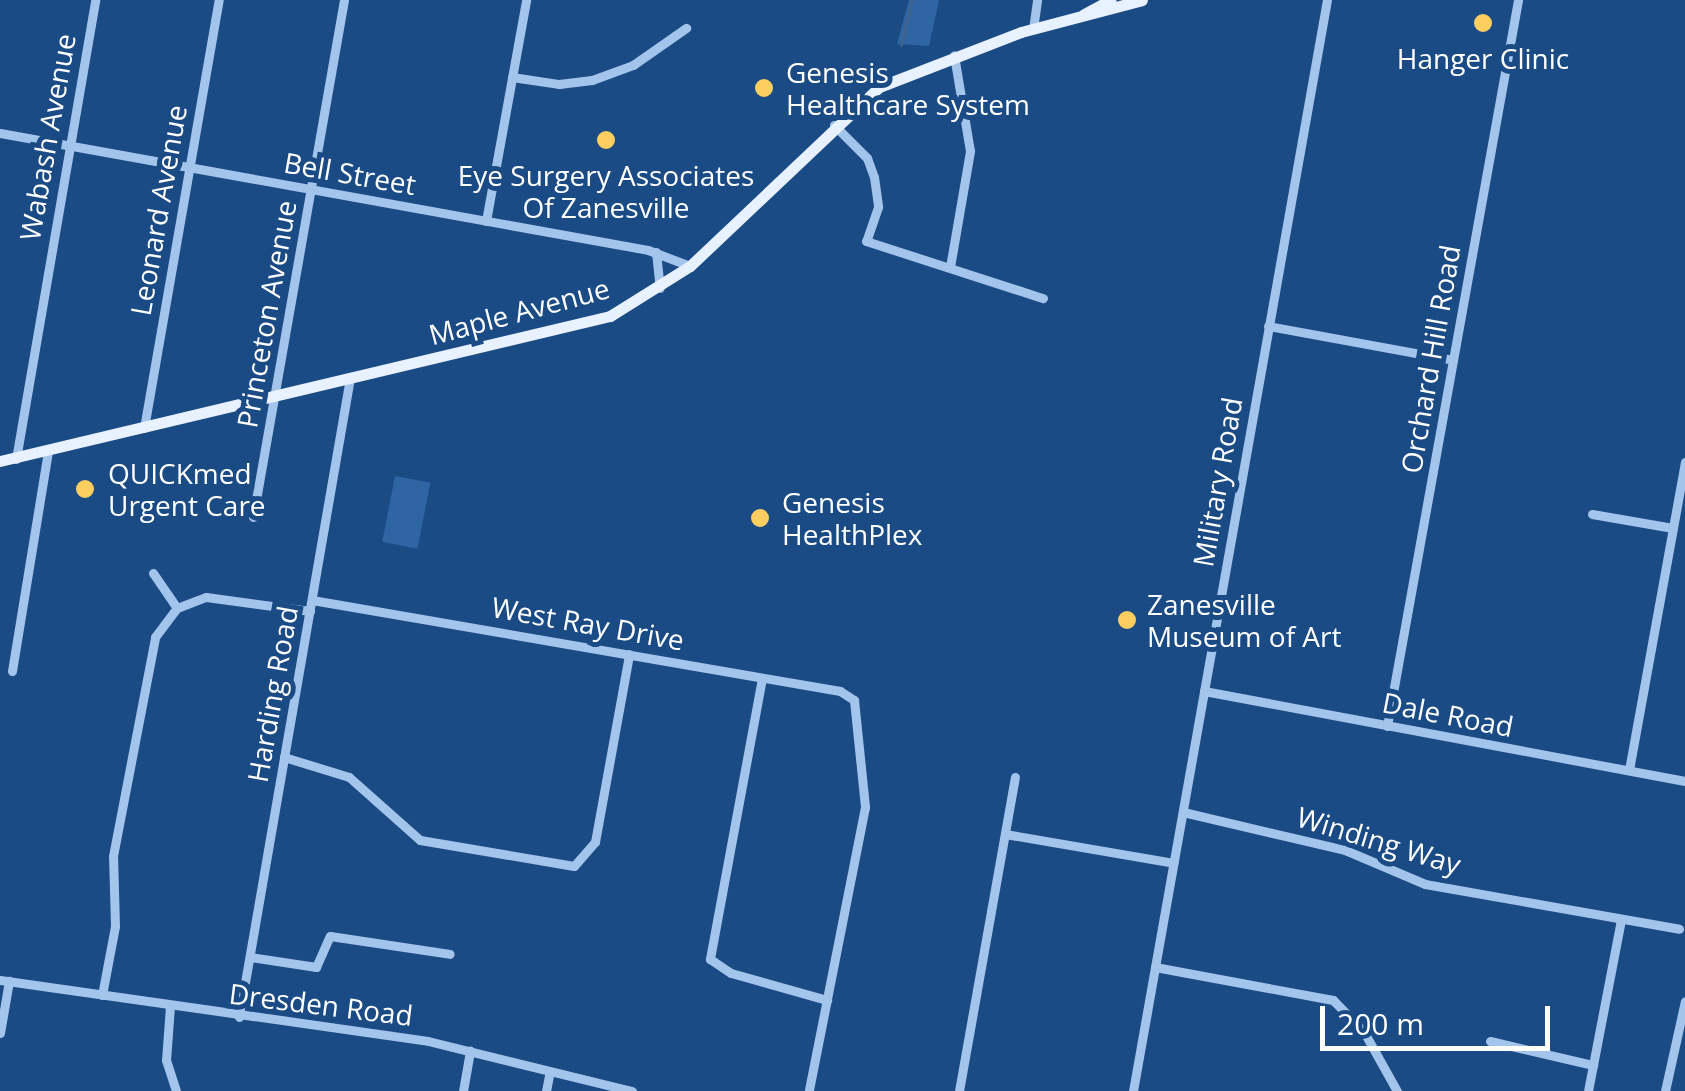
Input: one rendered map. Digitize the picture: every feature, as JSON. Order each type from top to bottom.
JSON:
[{"type":"main road","name":"Maple Avenue","points":[[1084,14],[1110,0]]},
{"type":"main road","name":"Maple Avenue","points":[[0,461],[586,324],[660,290],[690,266],[834,125],[879,87],[954,55],[1142,0]]},
{"type":"street","name":"Wabash Avenue","points":[[16,459],[95,0]]},
{"type":"street","name":"Leonard Avenue","points":[[144,428],[218,0]]},
{"type":"street","name":"Princeton Avenue","points":[[253,517],[344,0]]},
{"type":"street","points":[[486,221],[526,0]]},
{"type":"street","points":[[1033,29],[1036,0]]},
{"type":"street","name":"Military Road","points":[[1133,1091],[1327,0]]},
{"type":"street","name":"Orchard Hill Road","points":[[1387,726],[1518,0]]},
{"type":"street","points":[[512,77],[559,84],[592,80],[633,65],[686,28]]},
{"type":"street","points":[[950,267],[970,151],[954,76],[954,55]]},
{"type":"street","points":[[936,61],[954,76]]},
{"type":"street","points":[[834,125],[867,158],[874,176],[878,207],[866,241],[1043,298]]},
{"type":"street","name":"Bell Street","points":[[0,133],[656,252],[690,266]]},
{"type":"street","points":[[656,252],[663,267],[660,290]]},
{"type":"street","points":[[1268,326],[1453,360]]},
{"type":"street","name":"Harding Road","points":[[239,1017],[350,378]]},
{"type":"street","points":[[12,672],[48,451]]},
{"type":"street","points":[[1629,770],[1685,462]]},
{"type":"street","points":[[1592,514],[1673,528]]},
{"type":"street","points":[[102,996],[115,926],[113,856],[147,666],[154,637],[177,608],[153,573]]},
{"type":"street","name":"West Ray Drive","points":[[177,608],[223,596],[311,606],[629,654],[762,678],[854,700],[866,793],[827,1000]]},
{"type":"street","points":[[284,758],[348,777],[420,840],[557,866],[584,861],[596,842],[629,654]]},
{"type":"street","points":[[762,678],[710,960],[731,973],[827,1000],[809,1091]]},
{"type":"street","name":"Dale Road","points":[[1204,691],[1685,781]]},
{"type":"street","points":[[959,1091],[1015,776]]},
{"type":"street","name":"Winding Way","points":[[1183,812],[1346,850],[1425,884],[1679,929]]},
{"type":"street","points":[[1005,834],[1174,863]]},
{"type":"street","points":[[1588,1091],[1621,920]]},
{"type":"street","points":[[250,957],[316,967],[330,936],[450,954]]},
{"type":"street","points":[[1155,967],[1333,1000],[1364,1032],[1397,1091]]},
{"type":"street","points":[[0,1033],[5,980]]},
{"type":"street","name":"Dresden Road","points":[[5,980],[470,1051],[632,1091]]},
{"type":"street","points":[[1665,1091],[1685,1001]]},
{"type":"street","points":[[170,1006],[166,1060],[176,1091]]},
{"type":"street","points":[[1490,1041],[1593,1064]]},
{"type":"street","points":[[463,1091],[470,1051]]},
{"type":"street","points":[[546,1091],[550,1071]]},
{"type":"shaded area","points":[[909,0],[939,0],[929,46],[897,44]]},
{"type":"shaded area","points":[[395,476],[430,483],[418,549],[382,542]]},
{"type":"waterway","points":[[901,45],[912,0]]},
{"type":"place","name":"Hanger Clinic","points":[[1483,23]]},
{"type":"place","name":"Genesis Healthcare System","points":[[764,88]]},
{"type":"place","name":"Eye Surgery Associates Of Zanesville","points":[[606,140]]},
{"type":"place","name":"QUICKmed Urgent Care","points":[[85,489]]},
{"type":"place","name":"Genesis HealthPlex","points":[[760,518]]},
{"type":"place","name":"Zanesville Museum of Art","points":[[1127,620]]}]
